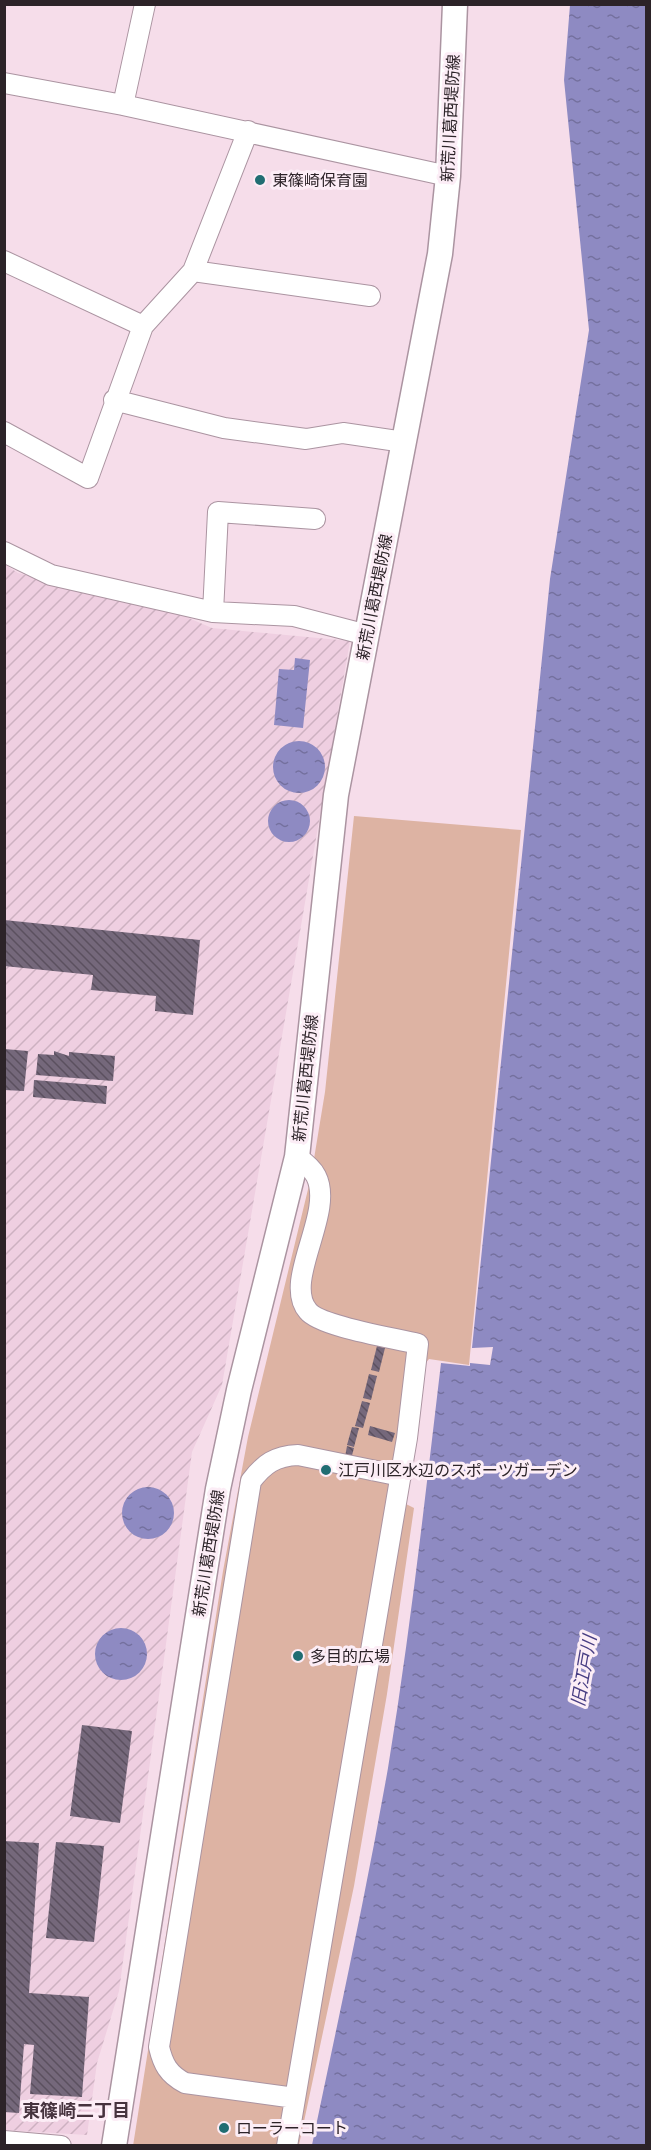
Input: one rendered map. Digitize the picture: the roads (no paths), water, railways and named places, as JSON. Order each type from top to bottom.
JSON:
[{"type":"main road","name":"新荒川葛西堤防線","points":[[114,2145],[218,1489],[239,1390],[297,1157],[336,795],[440,254],[448,176],[455,4]]},
{"type":"street","points":[[123,105],[144,4]]},
{"type":"street","points":[[4,83],[248,131],[448,176]]},
{"type":"street","points":[[4,432],[88,478],[114,400],[143,326],[193,271],[248,131]]},
{"type":"street","points":[[4,261],[143,326]]},
{"type":"street","points":[[193,271],[370,296]]},
{"type":"street","points":[[114,400],[224,428],[306,439],[343,433],[404,442]]},
{"type":"street","points":[[213,612],[218,512],[315,519]]},
{"type":"street","points":[[4,552],[51,575],[213,612],[294,616],[367,635]]},
{"type":"street","points":[[287,2145],[401,1476],[418,1344],[325,1322],[308,1311],[300,1290],[322,1195],[317,1177],[297,1157]]},
{"type":"street","points":[[295,2098],[185,2083],[174,2077],[163,2064],[159,2047],[251,1481],[263,1465],[282,1456],[298,1455],[401,1476]]},
{"type":"street","points":[[4,2141],[61,2145]]},
{"type":"water","name":"旧江戸川","points":[[570,5],[646,5],[646,2145],[312,2145],[388,1768],[410,1617],[441,1363],[470,1366],[470,1363],[490,1365],[493,1347],[472,1348],[550,579],[589,330],[564,80]]},
{"type":"water","points":[[295,658],[310,660],[303,728],[274,725],[279,669],[294,670]]},
{"type":"water","points":[[299,741],[309,743],[317,749],[323,757],[325,767],[323,777],[317,785],[309,791],[299,793],[289,791],[281,785],[275,777],[273,767],[275,757],[281,749],[289,743]]},
{"type":"water","points":[[289,800],[297,801],[304,806],[309,813],[309,829],[304,836],[297,841],[289,842],[281,841],[274,836],[269,829],[268,821],[269,813],[274,806],[281,801]]},
{"type":"water","points":[[148,1487],[158,1489],[166,1495],[172,1503],[174,1513],[172,1523],[166,1531],[158,1537],[148,1539],[138,1537],[130,1531],[124,1523],[122,1513],[124,1503],[130,1495],[138,1489]]},
{"type":"water","points":[[121,1628],[131,1630],[139,1636],[145,1644],[147,1654],[145,1664],[139,1672],[131,1678],[121,1680],[111,1678],[103,1672],[97,1664],[95,1654],[97,1644],[103,1636],[111,1630]]},
{"type":"place","name":"東篠崎保育園","points":[[260,180]]},
{"type":"place","name":"江戸川区水辺のスポーツガーデン","points":[[326,1470]]},
{"type":"place","name":"多目的広場","points":[[298,1656]]},
{"type":"place","name":"ローラーコート","points":[[224,2128]]},
{"type":"district","name":"東篠崎二丁目","points":[[76,2111]]}]
